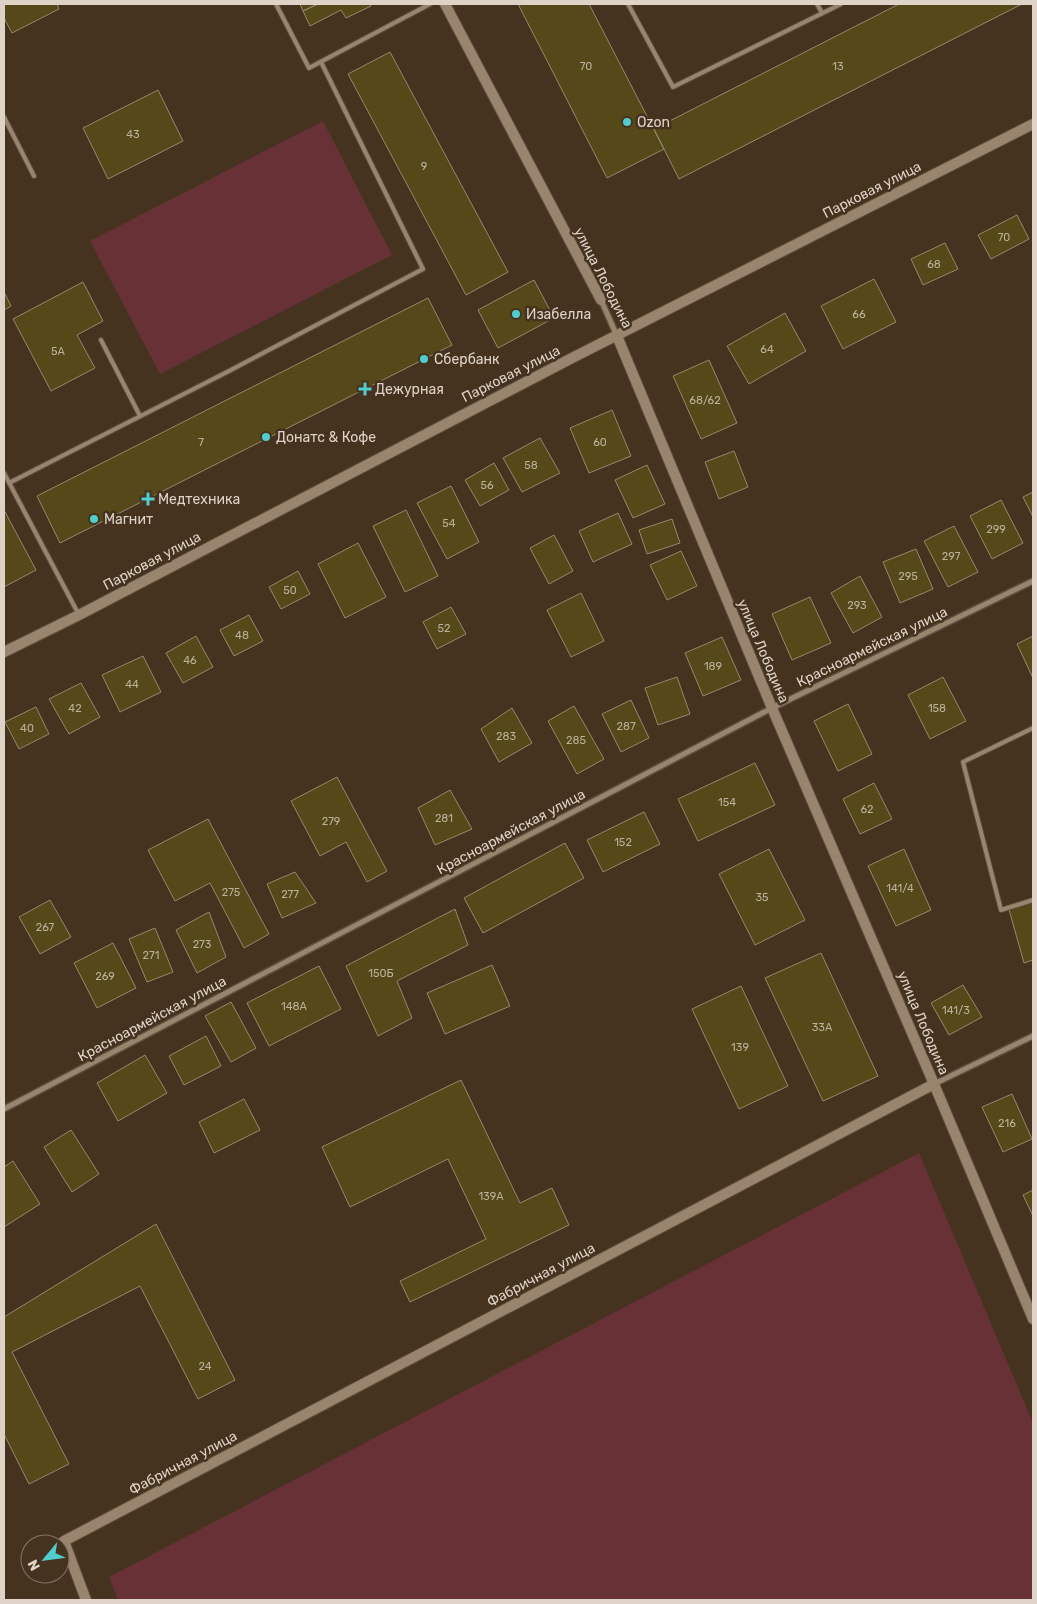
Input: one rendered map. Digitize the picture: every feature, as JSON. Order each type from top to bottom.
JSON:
[{"type":"street","name":"улица Лободина","points":[[445,4],[601,300],[772,708],[1033,1319]]},
{"type":"street","name":"Парковая улица","points":[[4,652],[1033,124]]},
{"type":"street","name":"Красноармейская улица","points":[[4,1109],[772,708],[1033,581]]},
{"type":"street","name":"Фабричная улица","points":[[86,1600],[64,1542],[934,1084],[1033,1036]]},
{"type":"lane","points":[[276,4],[309,68],[430,4]]},
{"type":"lane","points":[[628,4],[673,87],[841,4]]},
{"type":"lane","points":[[818,4],[822,13]]},
{"type":"lane","points":[[9,483],[423,269],[320,62]]},
{"type":"lane","points":[[4,117],[34,176]]},
{"type":"lane","points":[[101,340],[140,416]]},
{"type":"lane","points":[[4,473],[79,615]]},
{"type":"lane","points":[[1033,728],[962,762],[1001,910],[1033,900]]},
{"type":"shaded area","points":[[323,121],[392,255],[160,374],[90,241]]},
{"type":"shaded area","points":[[919,1153],[1033,1423],[1033,1600],[118,1600],[109,1577]]},
{"type":"building","points":[[4,4],[57,4],[59,9],[12,33],[4,18]]},
{"type":"building","points":[[300,4],[318,4],[303,11]]},
{"type":"building","points":[[318,4],[370,4],[371,6],[346,18],[341,10],[310,26],[303,11]]},
{"type":"building","points":[[518,4],[589,4],[664,149],[607,178]]},
{"type":"building","points":[[899,4],[1022,4],[679,179],[654,129]]},
{"type":"building","points":[[390,52],[508,272],[466,295],[348,74]]},
{"type":"building","points":[[158,90],[183,141],[108,179],[83,128]]},
{"type":"building","points":[[1017,215],[1029,239],[991,259],[978,235]]},
{"type":"building","points":[[945,243],[958,269],[923,285],[911,259]]},
{"type":"building","points":[[874,279],[896,322],[843,349],[821,306]]},
{"type":"building","name":"Изабелла","points":[[534,280],[554,318],[498,348],[478,310]]},
{"type":"building","points":[[83,282],[103,321],[77,335],[95,368],[51,391],[13,319]]},
{"type":"building","points":[[4,292],[11,306],[4,310]]},
{"type":"building","points":[[428,298],[452,345],[60,543],[37,496]]},
{"type":"building","points":[[785,313],[806,351],[749,384],[727,346]]},
{"type":"building","points":[[709,360],[737,423],[701,439],[673,376]]},
{"type":"building","points":[[612,410],[631,456],[589,473],[570,428]]},
{"type":"building","points":[[540,438],[560,473],[522,492],[503,458]]},
{"type":"building","points":[[734,451],[748,487],[719,499],[705,462]]},
{"type":"building","points":[[494,463],[509,490],[480,506],[465,480]]},
{"type":"building","points":[[647,465],[665,504],[633,518],[615,480]]},
{"type":"building","points":[[451,486],[479,542],[447,559],[417,503]]},
{"type":"building","points":[[1033,492],[1033,517],[1023,497]]},
{"type":"building","points":[[1001,500],[1023,543],[992,559],[970,516]]},
{"type":"building","points":[[4,510],[36,570],[4,587]]},
{"type":"building","points":[[406,510],[438,576],[405,592],[373,526]]},
{"type":"building","points":[[618,513],[632,544],[593,562],[579,531]]},
{"type":"building","points":[[672,519],[680,543],[647,554],[639,530]]},
{"type":"building","points":[[954,526],[978,572],[948,587],[924,541]]},
{"type":"building","points":[[554,535],[573,571],[549,584],[530,548]]},
{"type":"building","points":[[358,543],[386,597],[345,618],[318,564]]},
{"type":"building","points":[[916,549],[933,589],[900,603],[883,562]]},
{"type":"building","points":[[681,551],[697,586],[667,600],[650,565]]},
{"type":"building","points":[[298,571],[310,594],[281,609],[269,587]]},
{"type":"building","points":[[860,576],[882,617],[853,633],[831,593]]},
{"type":"building","points":[[581,593],[604,641],[571,657],[547,610]]},
{"type":"building","points":[[810,597],[831,643],[792,660],[772,614]]},
{"type":"building","points":[[451,607],[466,634],[437,649],[423,622]]},
{"type":"building","points":[[249,615],[263,641],[234,656],[220,630]]},
{"type":"building","points":[[196,636],[213,667],[183,683],[166,653]]},
{"type":"building","points":[[1033,636],[1033,678],[1017,644]]},
{"type":"building","points":[[722,637],[741,680],[703,696],[685,653]]},
{"type":"building","points":[[143,656],[161,692],[120,712],[102,675]]},
{"type":"building","points":[[677,677],[690,714],[658,725],[645,688]]},
{"type":"building","points":[[943,677],[966,721],[930,739],[908,695]]},
{"type":"building","points":[[81,683],[100,717],[69,734],[49,699]]},
{"type":"building","points":[[631,700],[649,738],[621,752],[602,714]]},
{"type":"building","points":[[848,704],[872,754],[838,771],[814,721]]},
{"type":"building","points":[[574,706],[604,759],[577,774],[548,721]]},
{"type":"building","points":[[36,707],[49,734],[19,749],[5,722]]},
{"type":"building","points":[[512,708],[532,743],[499,762],[481,729]]},
{"type":"building","points":[[755,763],[775,805],[698,841],[678,799]]},
{"type":"building","points":[[337,777],[387,871],[367,882],[346,842],[320,856],[291,801]]},
{"type":"building","points":[[874,783],[892,819],[860,834],[843,799]]},
{"type":"building","points":[[450,790],[472,829],[435,845],[418,808]]},
{"type":"building","points":[[644,812],[660,844],[603,872],[587,840]]},
{"type":"building","points":[[208,819],[269,934],[244,948],[210,883],[175,901],[148,850]]},
{"type":"building","points":[[565,843],[584,878],[483,933],[464,898]]},
{"type":"building","points":[[769,849],[805,920],[755,945],[719,874]]},
{"type":"building","points":[[904,849],[931,910],[896,926],[868,866]]},
{"type":"building","points":[[295,872],[316,903],[282,918],[267,884]]},
{"type":"building","points":[[1033,898],[1033,960],[1024,963],[1008,906]]},
{"type":"building","points":[[50,900],[71,937],[40,954],[19,917]]},
{"type":"building","points":[[455,909],[468,945],[397,981],[412,1018],[378,1036],[346,966]]},
{"type":"building","points":[[209,912],[226,957],[197,973],[176,930]]},
{"type":"building","points":[[155,928],[173,972],[147,982],[129,939]]},
{"type":"building","points":[[113,943],[136,988],[97,1008],[74,963]]},
{"type":"building","points":[[821,953],[878,1076],[823,1101],[765,978]]},
{"type":"building","points":[[492,965],[510,1006],[445,1034],[427,993]]},
{"type":"building","points":[[319,966],[341,1009],[269,1046],[247,1003]]},
{"type":"building","points":[[963,985],[982,1017],[949,1035],[931,1003]]},
{"type":"building","points":[[741,986],[788,1086],[739,1109],[692,1009]]},
{"type":"building","points":[[231,1002],[256,1048],[231,1062],[205,1016]]},
{"type":"building","points":[[206,1036],[221,1066],[184,1085],[169,1056]]},
{"type":"building","points":[[145,1055],[167,1093],[118,1121],[97,1083]]},
{"type":"building","points":[[461,1080],[520,1203],[552,1188],[569,1225],[410,1302],[400,1281],[486,1239],[448,1159],[350,1207],[322,1147]]},
{"type":"building","points":[[1012,1094],[1032,1139],[1003,1152],[982,1107]]},
{"type":"building","points":[[244,1099],[260,1130],[214,1153],[199,1122]]},
{"type":"building","points":[[71,1130],[99,1174],[72,1192],[44,1147]]},
{"type":"building","points":[[13,1161],[40,1204],[4,1227],[4,1167]]},
{"type":"building","points":[[1033,1190],[1033,1216],[1023,1195]]},
{"type":"building","points":[[156,1224],[235,1380],[198,1399],[140,1286],[12,1352],[69,1464],[29,1484],[4,1434],[4,1317]]},
{"type":"place","name":"Ozon","points":[[627,122]]},
{"type":"place","name":"Изабелла","points":[[516,314]]},
{"type":"place","name":"Сбербанк","points":[[424,359]]},
{"type":"place","name":"Дежурная","points":[[365,389]]},
{"type":"place","name":"Донатс & Кофе","points":[[266,437]]},
{"type":"place","name":"Медтехника","points":[[148,499]]},
{"type":"place","name":"Магнит","points":[[94,519]]}]
